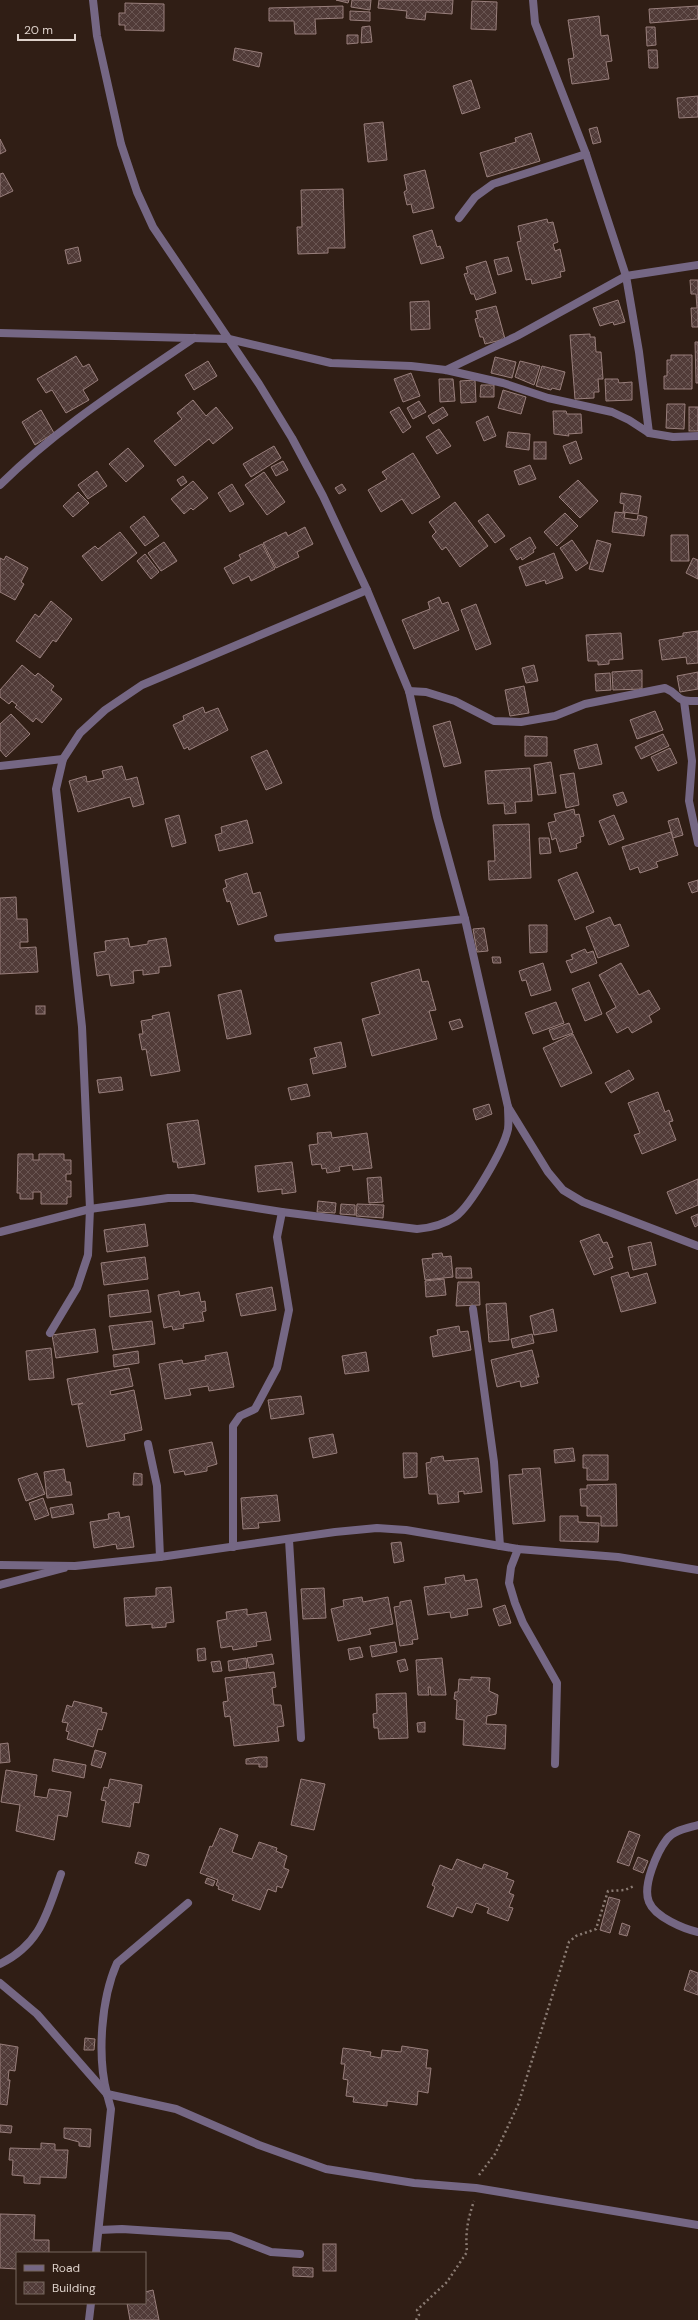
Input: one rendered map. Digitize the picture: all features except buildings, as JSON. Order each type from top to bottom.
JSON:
[{"type":"street","points":[[0,1232],[90,1209],[168,1198],[193,1198],[282,1212],[418,1229],[434,1228],[455,1217],[467,1205],[500,1151],[508,1129],[508,1107],[465,919],[437,817],[410,691],[368,590],[323,496],[292,438],[229,339],[153,227],[137,192],[121,144],[97,36],[93,0]]},
{"type":"street","points":[[533,0],[535,23],[586,154],[626,276],[639,352],[649,433]]},
{"type":"street","points":[[459,218],[475,197],[493,184],[586,154]]},
{"type":"street","points":[[446,370],[517,336],[626,276],[698,265]]},
{"type":"street","points":[[0,333],[229,339],[331,363],[411,366],[446,370],[503,383],[548,398],[612,412],[649,433],[673,437],[698,436]]},
{"type":"street","points":[[0,485],[30,455],[69,423],[194,338]]},
{"type":"street","points":[[50,1333],[77,1288],[88,1255],[90,1209],[82,1027],[56,789],[63,758],[80,733],[104,710],[142,684],[368,590]]},
{"type":"street","points":[[410,691],[426,692],[455,701],[494,721],[521,722],[555,716],[585,704],[665,688],[673,691],[677,698],[684,701],[698,701]]},
{"type":"street","points":[[684,701],[692,761],[689,801],[698,843]]},
{"type":"street","points":[[0,766],[63,758]]},
{"type":"street","points":[[278,938],[465,919]]},
{"type":"street","points":[[508,1107],[548,1172],[564,1190],[583,1202],[698,1246]]},
{"type":"street","points":[[233,1547],[233,1426],[240,1416],[255,1409],[277,1368],[289,1310],[277,1237],[282,1212]]},
{"type":"street","points":[[473,1309],[494,1462],[500,1546]]},
{"type":"street","points":[[148,1444],[157,1486],[160,1557]]},
{"type":"street","points":[[0,1565],[75,1566],[160,1557],[289,1540],[335,1532],[377,1528],[406,1530],[518,1549],[618,1557],[698,1570]]},
{"type":"street","points":[[289,1540],[301,1738]]},
{"type":"street","points":[[518,1549],[511,1567],[510,1583],[515,1603],[523,1623],[557,1683],[555,1764]]},
{"type":"street","points":[[0,1585],[75,1566]]},
{"type":"street","points":[[698,1825],[682,1829],[668,1838],[647,1880],[649,1902],[662,1917],[688,1930],[698,1932]]},
{"type":"street","points":[[0,1964],[24,1950],[36,1936],[46,1917],[61,1874]]},
{"type":"street","points":[[96,2252],[111,2109],[102,2074],[105,2006],[114,1968],[117,1963],[188,1903]]},
{"type":"street","points":[[0,1983],[37,2014],[107,2094],[176,2109],[258,2145],[326,2169],[414,2183],[476,2188],[698,2225]]},
{"type":"street","points":[[99,2230],[122,2229],[230,2236],[271,2252],[300,2254]]},
{"type":"street","points":[[89,2320],[91,2304]]},
{"type":"path","points":[[416,2320],[419,2315],[417,2310],[447,2282],[468,2252],[465,2234],[477,2178],[495,2154],[518,2106],[569,1942],[576,1936],[596,1929],[608,1891],[625,1890],[647,1880]]}]
